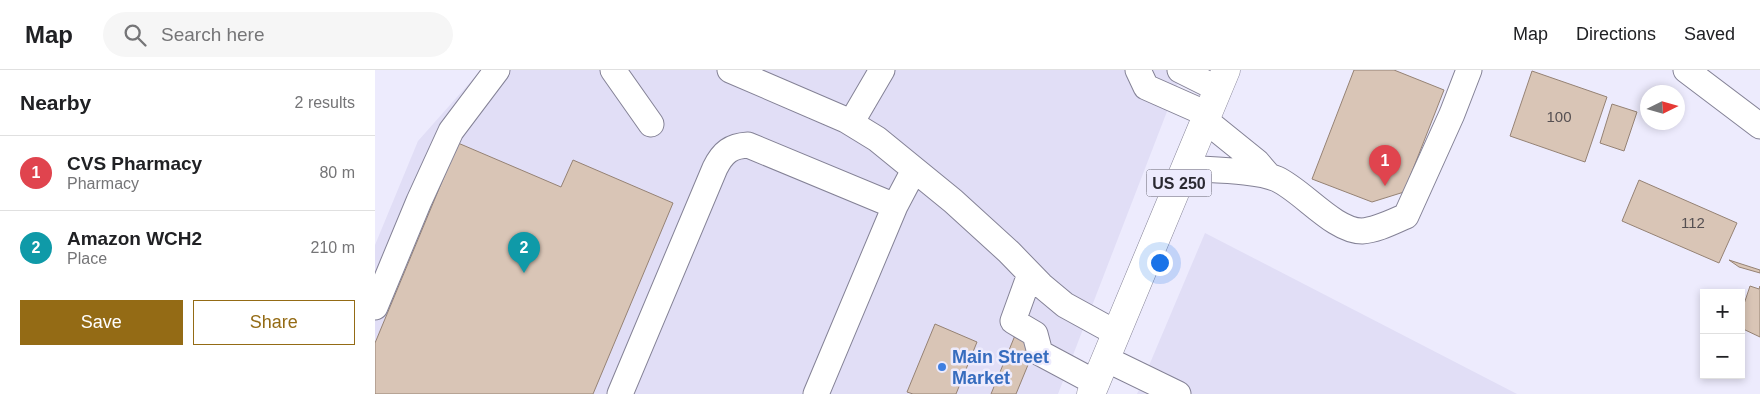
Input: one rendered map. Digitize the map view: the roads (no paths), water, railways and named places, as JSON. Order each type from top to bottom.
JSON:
[{"type":"main road","name":"US 250","points":[[1098,378],[1222,80]]},
{"type":"street","points":[[375,307],[419,200],[451,131],[497,70]]},
{"type":"street","points":[[613,70],[651,124]]},
{"type":"street","points":[[730,70],[851,123],[877,139],[960,207],[1065,305],[1116,333]]},
{"type":"street","points":[[851,123],[883,70]]},
{"type":"street","points":[[1138,70],[1146,86],[1206,117],[1257,162],[1269,176],[1297,191],[1341,224],[1351,229],[1374,229],[1406,216],[1452,114],[1469,70]]},
{"type":"street","points":[[1180,70],[1222,80]]},
{"type":"street","points":[[1685,70],[1758,121]]},
{"type":"street","points":[[619,394],[720,157],[729,149],[748,144],[895,206]]},
{"type":"street","points":[[1185,168],[1269,176]]},
{"type":"street","points":[[816,394],[895,206],[914,170]]},
{"type":"street","points":[[1030,274],[1013,320],[1035,334],[1040,352],[1098,378],[1179,394]]},
{"type":"place","name":"CVS Pharmacy","points":[[1385,186]]},
{"type":"place","name":"Amazon WCH2","points":[[524,273]]},
{"type":"place","name":"Main Street Market","points":[[942,367]]}]
